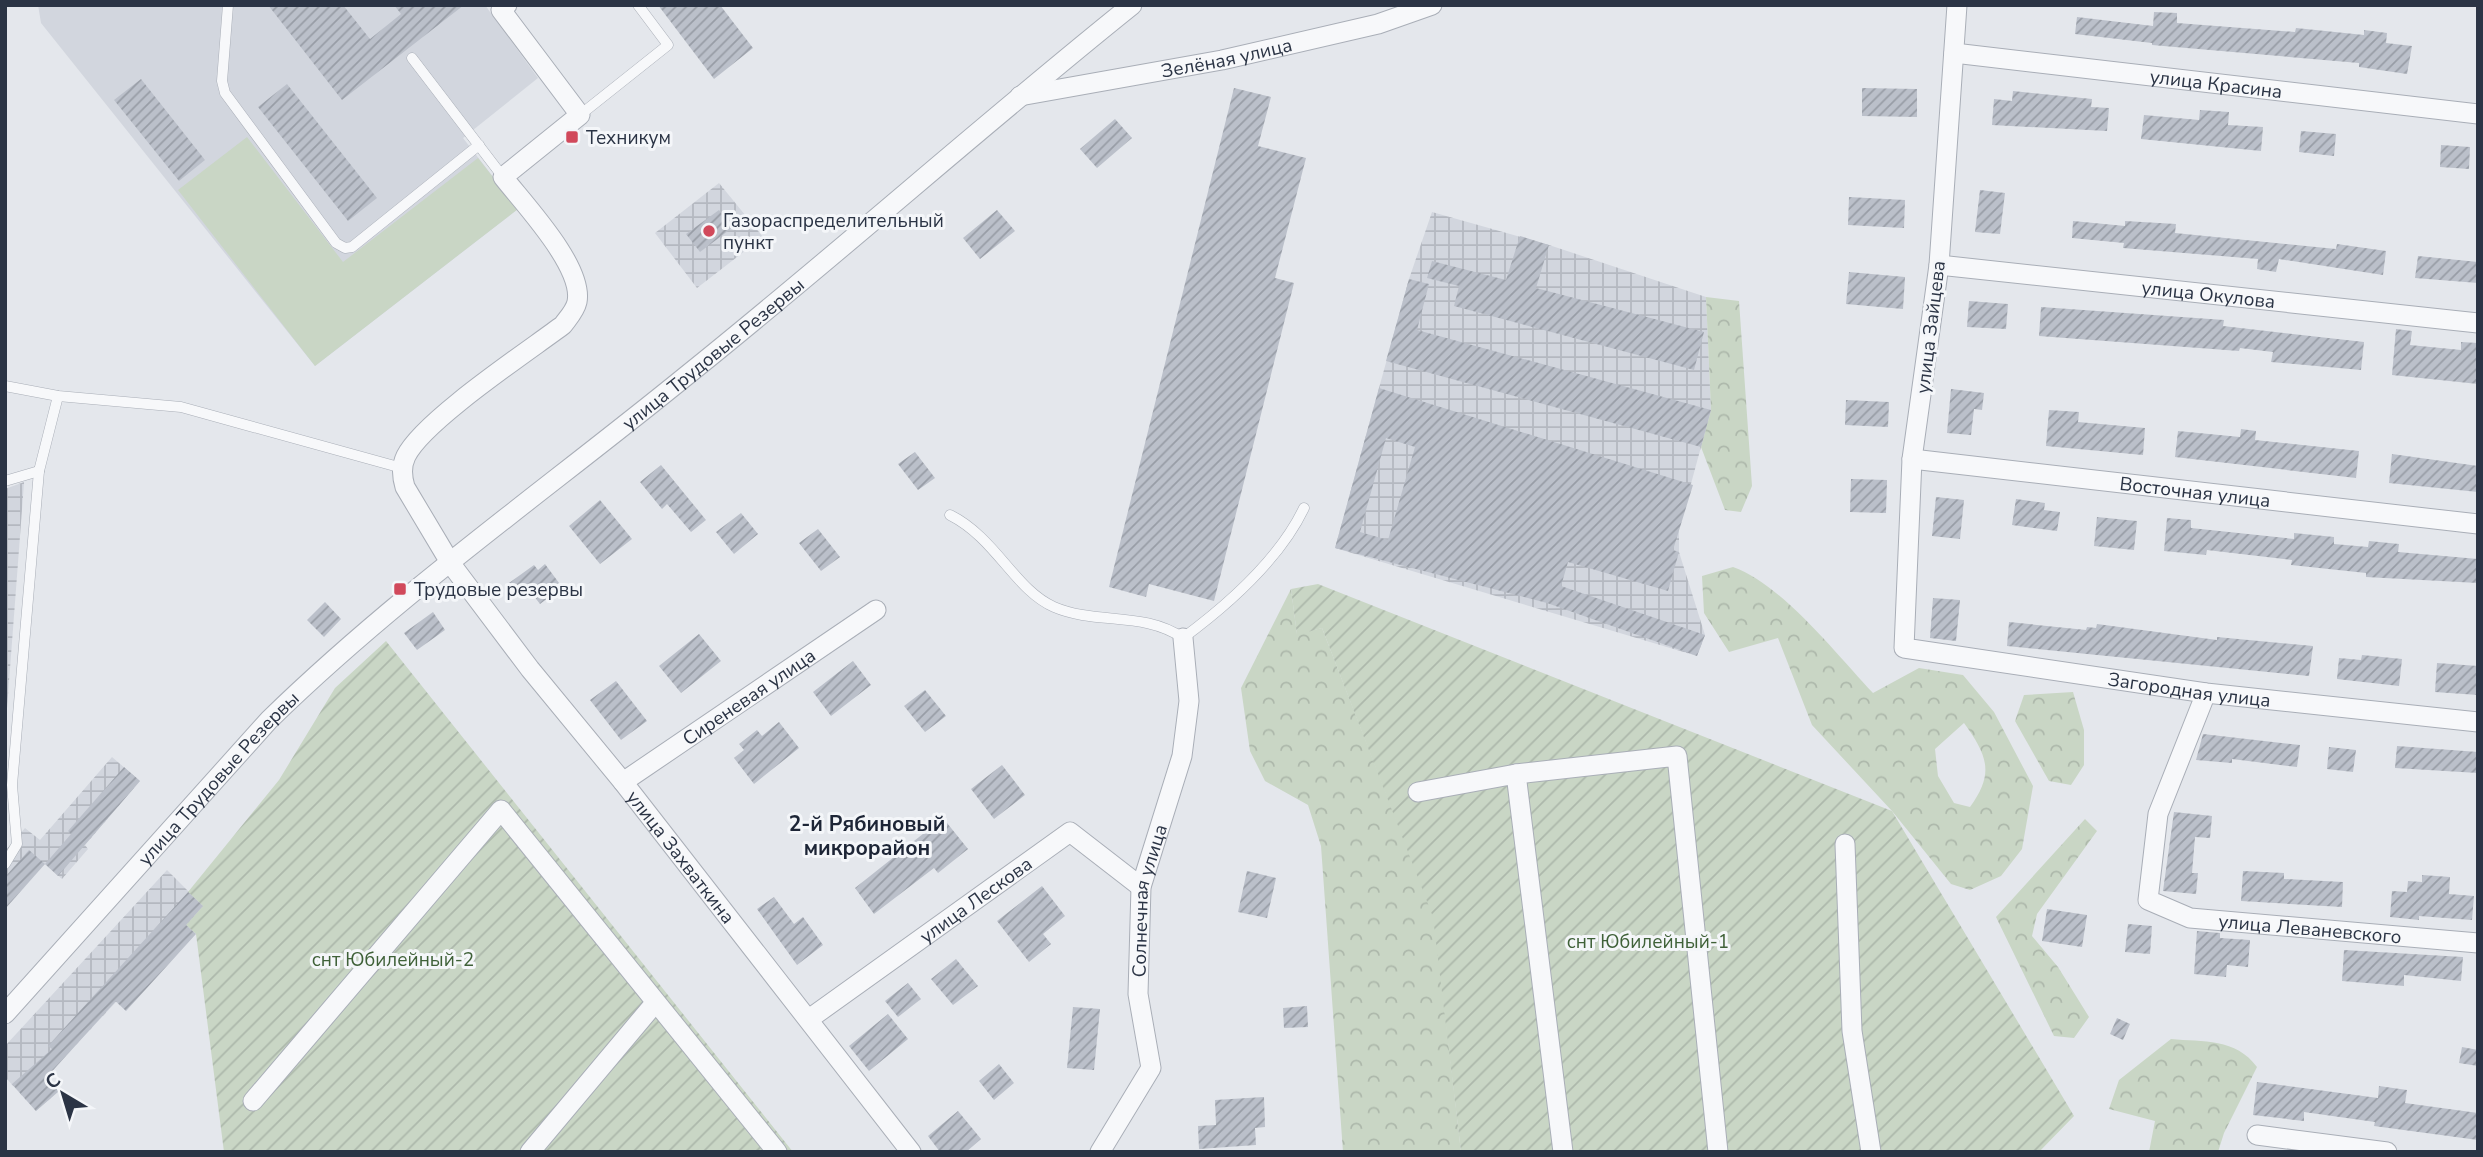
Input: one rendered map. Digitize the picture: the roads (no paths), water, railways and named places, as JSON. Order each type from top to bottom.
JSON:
[{"type":"street","name":"улица Трудовые Резервы","points":[[5,1014],[269,720],[366,631],[689,375],[1018,96],[1132,5]]},
{"type":"street","name":"Зелёная улица","points":[[1018,96],[1249,54],[1378,24],[1432,5]]},
{"type":"street","name":"улица Зайцева","points":[[1904,648],[1912,459],[1939,265],[1957,5]]},
{"type":"street","points":[[451,564],[410,497],[402,478],[405,457],[426,430],[563,325],[577,303],[576,282],[567,262],[503,177],[579,116],[502,6]]},
{"type":"street","name":"улица Красина","points":[[1954,53],[2478,114]]},
{"type":"street","name":"улица Окулова","points":[[1939,265],[2478,323]]},
{"type":"street","name":"Восточная улица","points":[[1912,459],[2478,524]]},
{"type":"street","name":"улица Захваткина","points":[[451,564],[530,669],[623,782],[911,1152]]},
{"type":"street","name":"Сиреневая улица","points":[[623,782],[876,610]]},
{"type":"street","name":"Солнечная улица","points":[[1100,1152],[1151,1068],[1138,994],[1141,887],[1182,756],[1189,701],[1183,638]]},
{"type":"street","name":"Загородная улица","points":[[1904,648],[2206,693],[2478,722]]},
{"type":"street","name":"улица Леваневского","points":[[2206,693],[2158,814],[2148,900],[2190,918],[2478,943]]},
{"type":"street","points":[[1418,792],[1516,774],[1677,755],[1718,1152]]},
{"type":"street","points":[[1516,774],[1563,1152]]},
{"type":"street","points":[[253,1101],[501,810],[777,1152]]},
{"type":"street","name":"улица Лескова","points":[[809,1019],[1070,832],[1141,887]]},
{"type":"street","points":[[1845,844],[1852,1031],[1871,1152]]},
{"type":"street","points":[[530,1152],[655,1003]]},
{"type":"street","points":[[2256,1135],[2387,1152]]},
{"type":"lane","points":[[228,5],[222,81],[225,93],[336,243],[345,248],[352,247],[479,145]]},
{"type":"lane","points":[[579,116],[668,46],[638,5]]},
{"type":"lane","points":[[412,58],[503,177]]},
{"type":"lane","points":[[5,386],[58,396],[181,407],[402,468]]},
{"type":"lane","points":[[5,864],[16,844],[12,785],[39,471],[58,396]]},
{"type":"lane","points":[[5,481],[39,471]]},
{"type":"lane","points":[[950,515],[980,533],[1033,592],[1054,607],[1145,622],[1169,629],[1183,638],[1236,593],[1282,543],[1304,508]]},
{"type":"place","name":"Техникум","points":[[572,137]]},
{"type":"place","name":"Газораспределительный пункт","points":[[709,231]]},
{"type":"place","name":"Трудовые резервы","points":[[400,589]]},
{"type":"district","name":"2-й Рябиновый микрорайон","points":[[867,836]]},
{"type":"park label","name":"снт Юбилейный-1","points":[[1648,941]]},
{"type":"park label","name":"снт Юбилейный-2","points":[[393,959]]}]
